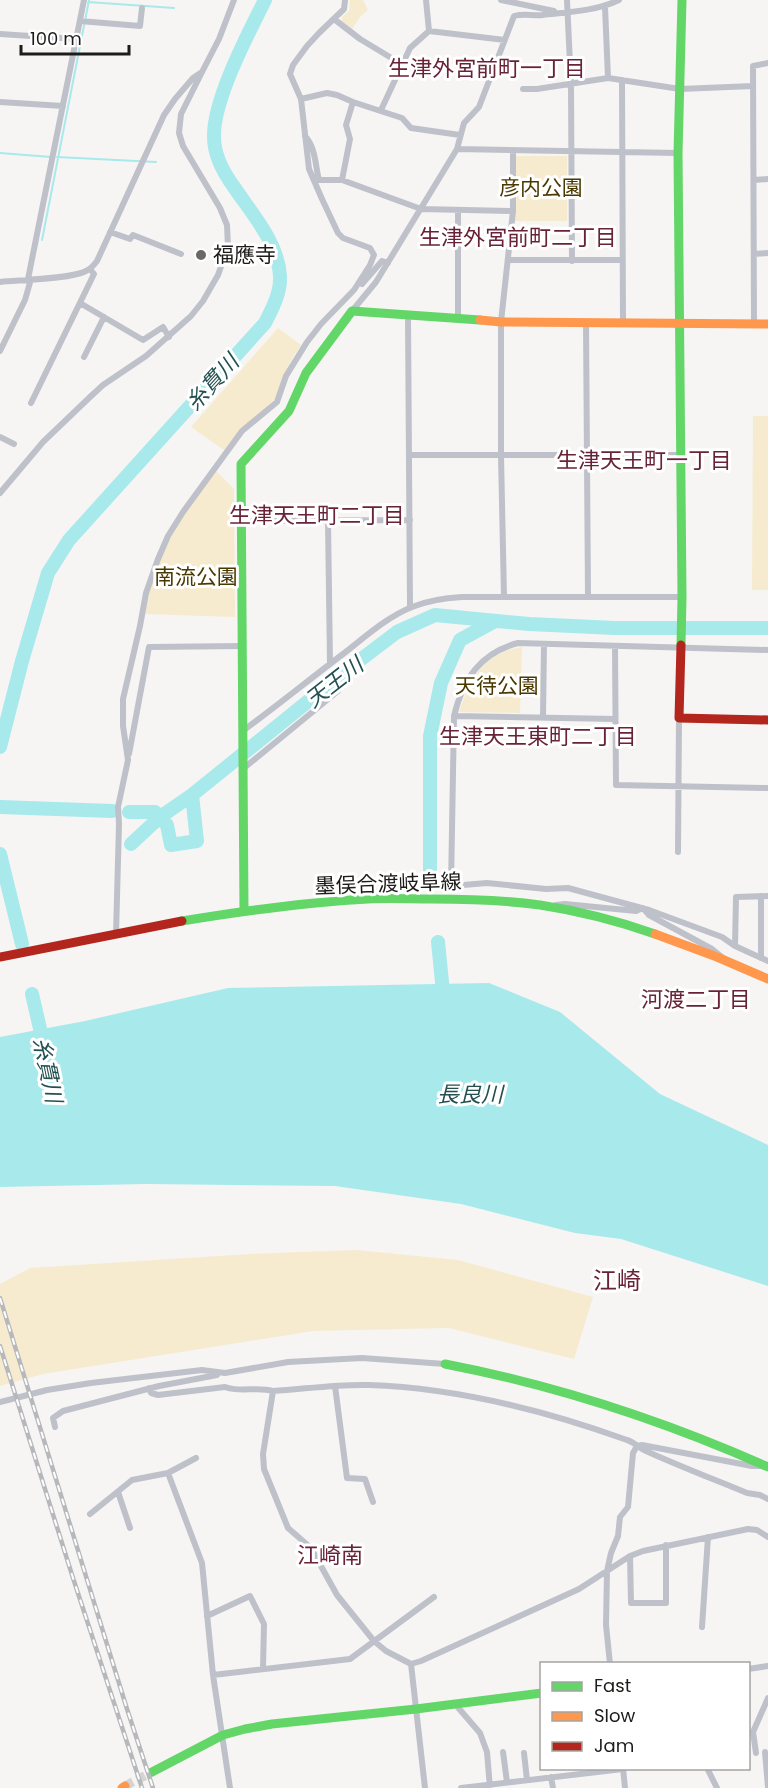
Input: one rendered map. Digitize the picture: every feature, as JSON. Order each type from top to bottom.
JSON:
[{"type":"street","points":[[0,351],[25,300],[84,0]]},
{"type":"street","points":[[0,493],[43,442],[90,397],[103,385],[146,356],[191,316],[218,275],[228,247],[227,225],[220,208],[183,146],[179,133],[181,114],[219,39],[234,0]]},
{"type":"street","points":[[345,0],[344,9],[307,46],[290,70],[290,74],[301,99],[304,136],[314,183],[338,233],[370,248],[374,255],[354,290]]},
{"type":"street","points":[[426,0],[429,31]]},
{"type":"street","points":[[501,0],[556,12]]},
{"type":"street","points":[[567,0],[571,85],[572,261]]},
{"type":"street","points":[[244,911],[241,464],[289,411],[306,373],[376,282],[421,209],[457,149],[464,123],[479,107],[514,16],[605,7],[620,0]]},
{"type":"street","points":[[678,852],[682,600],[678,153],[682,0]]},
{"type":"street","points":[[605,7],[608,78]]},
{"type":"street","points":[[80,21],[140,26],[142,8]]},
{"type":"street","points":[[334,19],[360,39],[403,65]]},
{"type":"street","points":[[381,110],[410,48],[429,31],[505,40]]},
{"type":"street","points":[[0,34],[77,39]]},
{"type":"street","points":[[754,324],[753,66],[768,63]]},
{"type":"street","points":[[0,282],[72,275],[90,269],[97,261],[164,115],[193,78],[202,72]]},
{"type":"street","points":[[524,89],[571,85],[608,78],[680,89],[753,86]]},
{"type":"street","points":[[622,80],[623,323]]},
{"type":"street","points":[[301,99],[327,93],[337,95],[402,118],[411,128],[459,135]]},
{"type":"street","points":[[0,102],[63,106]]},
{"type":"street","points":[[342,180],[350,139],[346,125],[353,102]]},
{"type":"street","points":[[304,136],[311,143],[319,180],[342,180],[421,209],[513,211]]},
{"type":"street","points":[[457,149],[678,153]]},
{"type":"street","points":[[504,596],[501,322],[513,211],[513,151]]},
{"type":"street","points":[[754,180],[768,179]]},
{"type":"street","points":[[458,210],[458,319]]},
{"type":"street","points":[[110,232],[130,239],[133,235],[181,254]]},
{"type":"street","points":[[754,254],[768,253]]},
{"type":"street","points":[[508,260],[622,260]]},
{"type":"street","points":[[128,760],[123,726],[123,699],[146,593],[168,536],[242,431],[277,402],[286,376],[321,324],[382,261],[388,263]]},
{"type":"street","points":[[31,403],[94,274],[90,269]]},
{"type":"street","points":[[80,303],[143,340],[163,327],[169,336]]},
{"type":"street","points":[[352,311],[501,322],[768,324]]},
{"type":"street","points":[[408,316],[410,608]]},
{"type":"street","points":[[84,357],[104,317]]},
{"type":"street","points":[[586,323],[588,597]]},
{"type":"street","points":[[0,437],[14,444]]},
{"type":"street","points":[[410,455],[681,455]]},
{"type":"street","points":[[242,521],[410,520]]},
{"type":"street","points":[[328,521],[330,664]]},
{"type":"street","points":[[244,732],[366,636],[410,608],[438,598],[504,596],[682,600]]},
{"type":"street","points":[[451,886],[454,716],[459,697],[470,675],[485,659],[507,646],[518,644],[681,646],[768,650]]},
{"type":"street","points":[[543,717],[544,644]]},
{"type":"street","points":[[116,934],[118,807],[149,647],[243,646]]},
{"type":"street","points":[[615,646],[616,785],[768,788]]},
{"type":"street","points":[[244,764],[338,691]]},
{"type":"street","points":[[454,716],[615,719]]},
{"type":"street","points":[[679,718],[768,720]]},
{"type":"street","points":[[342,901],[384,891],[487,883],[546,889],[568,888],[643,908],[722,936],[735,946],[765,959],[765,896],[736,897],[735,946]]},
{"type":"street","name":"墨俣合渡岐阜線","points":[[0,957],[244,911],[369,898],[488,900],[549,907],[633,927],[724,960],[768,979]]},
{"type":"street","points":[[549,907],[566,904],[636,911],[643,908]]},
{"type":"street","points":[[643,908],[649,915],[712,949],[724,960]]},
{"type":"street","points":[[55,1426],[53,1418],[63,1411],[149,1388],[288,1362],[372,1359],[445,1364],[557,1389],[699,1437],[767,1466]]},
{"type":"street","points":[[0,1402],[46,1390],[91,1383],[202,1370],[225,1373]]},
{"type":"street","points":[[149,1388],[151,1393],[159,1395],[225,1387],[235,1391],[267,1389],[273,1391],[368,1385],[416,1388],[471,1397],[568,1421],[633,1442],[637,1446],[747,1493],[768,1499]]},
{"type":"street","points":[[335,1386],[347,1478],[365,1479],[373,1502]]},
{"type":"street","points":[[273,1391],[264,1469],[288,1528],[311,1548],[337,1595],[374,1641],[386,1651],[411,1664],[579,1589],[630,1556],[643,1551],[748,1529],[767,1534]]},
{"type":"street","points":[[610,1662],[606,1625],[607,1571],[618,1536],[620,1517],[628,1506],[633,1453],[637,1446],[642,1444],[752,1466],[767,1466]]},
{"type":"street","points":[[90,1514],[132,1480],[168,1473],[196,1458]]},
{"type":"street","points":[[168,1473],[202,1563],[213,1675],[230,1788]]},
{"type":"street","points":[[118,1492],[130,1528]]},
{"type":"street","points":[[702,1627],[708,1537]]},
{"type":"street","points":[[630,1556],[631,1602],[666,1603],[666,1545]]},
{"type":"street","points":[[207,1616],[250,1596],[264,1624],[263,1669]]},
{"type":"street","points":[[213,1675],[350,1659],[434,1597]]},
{"type":"street","points":[[411,1664],[426,1788]]},
{"type":"street","points":[[750,1669],[768,1666]]},
{"type":"street","points":[[152,1772],[223,1735],[272,1724],[540,1693]]},
{"type":"street","points":[[768,1698],[753,1732],[752,1753],[766,1751],[768,1788]]},
{"type":"street","points":[[455,1704],[480,1733],[487,1752],[490,1786]]},
{"type":"street","points":[[503,1752],[507,1782]]},
{"type":"street","points":[[524,1753],[528,1780]]},
{"type":"street","points":[[461,1788],[614,1770]]},
{"type":"street","points":[[623,1770],[625,1788]]},
{"type":"street","points":[[708,1770],[717,1788]]},
{"type":"street","points":[[551,1777],[553,1788]]},
{"type":"green space","points":[[350,0],[363,0],[368,10],[352,29],[342,21],[342,17],[349,11]]},
{"type":"green space","name":"彦内公園","points":[[515,156],[567,156],[567,221],[515,221]]},
{"type":"green space","points":[[278,328],[301,345],[284,375],[277,397],[239,432],[224,450],[191,427]]},
{"type":"green space","points":[[753,416],[768,416],[768,590],[752,590]]},
{"type":"green space","name":"南流公園","points":[[216,471],[234,489],[235,617],[145,614],[149,593],[162,555],[181,521]]},
{"type":"green space","name":"天待公園","points":[[522,647],[520,713],[459,712],[468,688],[480,669],[498,655]]},
{"type":"green space","points":[[356,1250],[458,1260],[593,1297],[574,1359],[449,1328],[313,1331],[43,1374],[0,1386],[0,1284],[30,1268],[250,1254]]},
{"type":"water","name":"長良川","points":[[489,983],[560,1012],[660,1094],[768,1145],[768,1286],[621,1239],[575,1233],[461,1204],[335,1186],[146,1184],[0,1187],[0,1037],[85,1021],[228,988]]},
{"type":"waterway","points":[[42,240],[89,0]]},
{"type":"waterway","name":"糸貫川","points":[[0,747],[48,573],[69,540],[265,323],[276,301],[280,276],[274,252],[263,229],[223,170],[217,157],[214,137],[215,122],[225,86],[265,0]]},
{"type":"waterway","points":[[88,2],[174,8]]},
{"type":"waterway","points":[[0,153],[51,157]]},
{"type":"waterway","points":[[57,157],[156,162]]},
{"type":"waterway","name":"天王川","points":[[131,844],[160,817],[192,795],[397,632],[435,615],[529,624],[615,628],[768,628]]},
{"type":"waterway","name":"天王川","points":[[430,883],[430,736],[441,683],[460,640],[495,621]]},
{"type":"waterway","name":"天王川","points":[[129,812],[155,812],[167,825],[171,845],[197,841],[192,795]]},
{"type":"waterway","points":[[0,807],[112,811]]},
{"type":"waterway","name":"糸貫川","points":[[0,854],[22,944]]},
{"type":"waterway","name":"天王川","points":[[438,942],[444,1002]]},
{"type":"waterway","name":"糸貫川","points":[[32,994],[44,1046]]},
{"type":"tunnel","points":[[125,1786],[152,1772]]},
{"type":"railway","points":[[0,1298],[153,1788]]},
{"type":"railway","points":[[0,1346],[142,1788]]},
{"type":"traffic: fast","points":[[681,645],[678,153],[682,0]]},
{"type":"traffic: fast","points":[[244,911],[241,464],[289,411],[306,373],[352,311],[480,320]]},
{"type":"traffic: fast","points":[[182,921],[275,907],[344,900],[472,900],[555,907],[599,917],[655,934]]},
{"type":"traffic: fast","points":[[445,1364],[529,1383],[610,1406],[689,1434],[768,1467]]},
{"type":"traffic: fast","points":[[152,1772],[223,1735],[245,1729],[540,1693]]},
{"type":"traffic: slow","points":[[480,320],[768,324]]},
{"type":"traffic: slow","points":[[655,934],[768,979]]},
{"type":"traffic: jam","points":[[681,645],[679,718],[768,720]]},
{"type":"traffic: jam","points":[[0,957],[182,921]]},
{"type":"place","name":"福應寺","points":[[201,255]]},
{"type":"district","name":"生津外宮前町一丁目","points":[[487,68]]},
{"type":"district","name":"生津外宮前町二丁目","points":[[518,237]]},
{"type":"district","name":"生津天王町一丁目","points":[[644,460]]},
{"type":"district","name":"生津天王町二丁目","points":[[317,515]]},
{"type":"district","name":"生津天王東町二丁目","points":[[538,736]]},
{"type":"district","name":"河渡二丁目","points":[[696,999]]},
{"type":"district","name":"江崎","points":[[617,1281]]},
{"type":"district","name":"江崎南","points":[[330,1555]]}]
